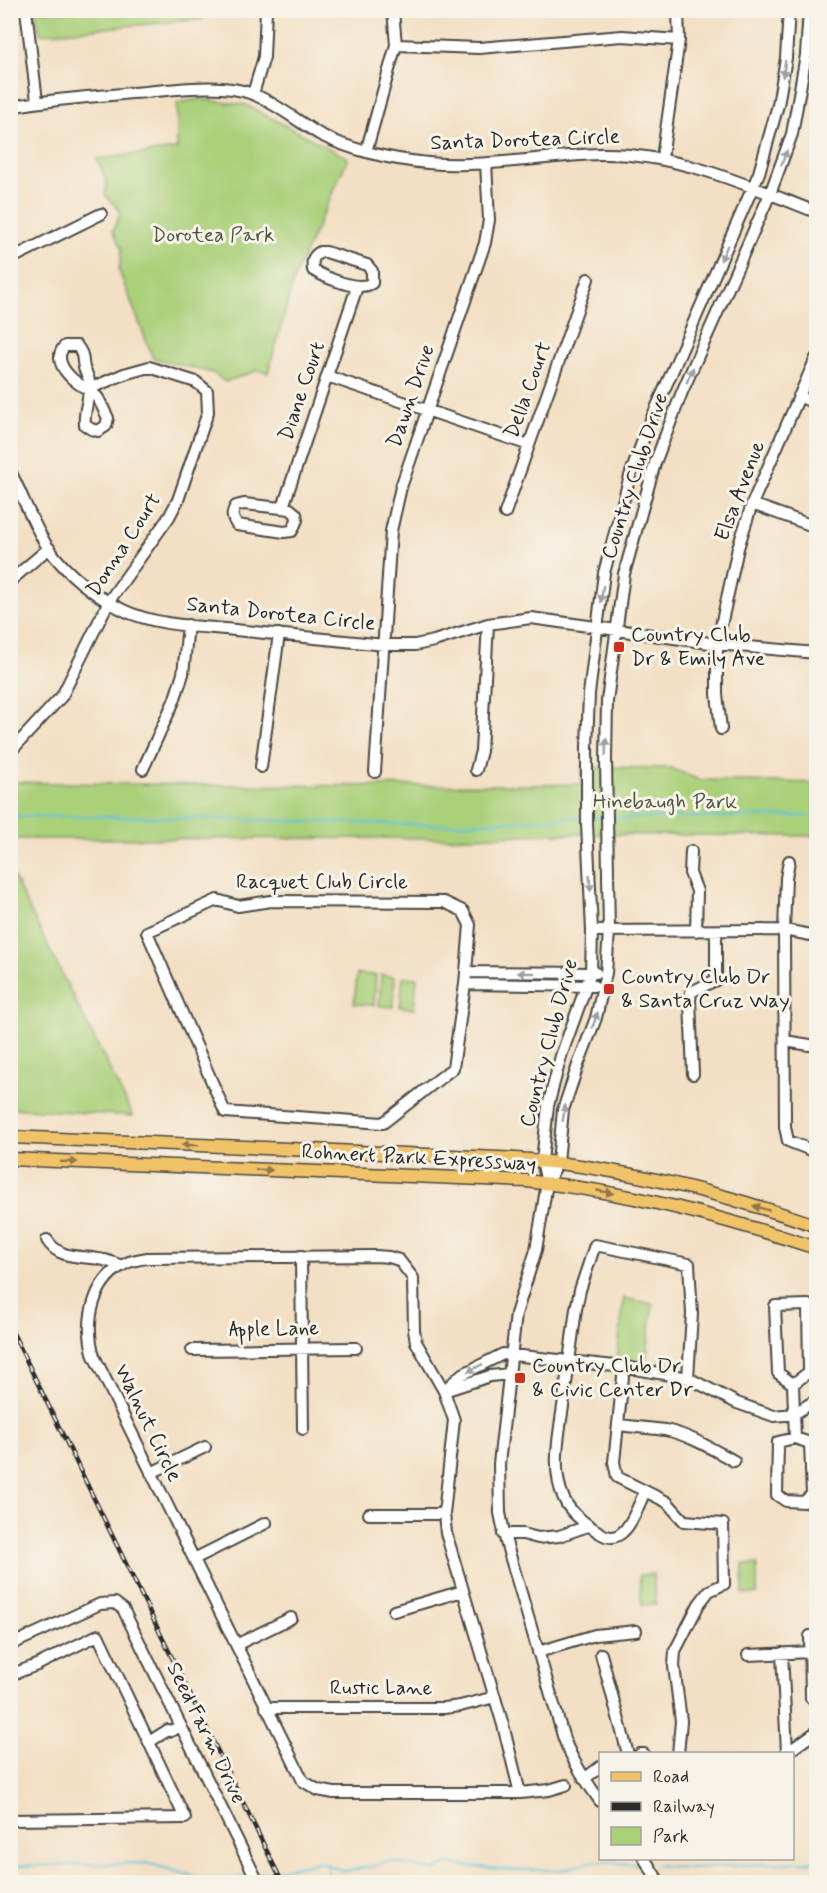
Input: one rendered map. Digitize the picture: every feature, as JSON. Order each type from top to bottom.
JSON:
[{"type":"main road","name":"Rohnert Park Expressway","points":[[10,1137],[558,1162],[655,1178],[816,1226]]},
{"type":"main road","name":"Rohnert Park Expressway","points":[[10,1159],[564,1184],[701,1212],[816,1248]]},
{"type":"street","points":[[26,10],[37,101]]},
{"type":"street","points":[[253,94],[264,57],[266,10]]},
{"type":"street","points":[[366,152],[396,45],[393,10]]},
{"type":"street","points":[[662,158],[679,40],[678,10]]},
{"type":"street","name":"Country Club Drive","points":[[547,1183],[542,1161],[548,1106],[561,1056],[591,973],[592,932],[587,824],[589,694],[604,573],[630,476],[647,429],[753,188],[778,105],[786,58],[789,10]]},
{"type":"street","name":"Country Club Drive","points":[[599,1800],[584,1779],[564,1739],[503,1534],[498,1490],[499,1464],[516,1314],[536,1250],[547,1183],[558,1162],[563,1110],[596,1018],[606,973],[609,931],[607,701],[616,629],[630,552],[655,463],[682,392],[770,194],[792,134],[806,55],[809,10]]},
{"type":"street","points":[[396,45],[479,48],[622,36],[679,40]]},
{"type":"street","name":"Santa Dorotea Circle","points":[[10,107],[37,101],[195,88],[221,88],[253,94],[322,135],[366,152],[428,163],[486,163],[601,154],[662,158],[712,172],[816,212]]},
{"type":"street","name":"Dawn Drive","points":[[375,772],[391,531],[401,487],[426,410],[485,243],[489,220],[486,163]]},
{"type":"street","points":[[10,258],[101,214]]},
{"type":"street","name":"Diane Court","points":[[326,252],[367,265],[372,271],[372,283],[367,287],[357,287],[313,270],[312,261],[315,255],[326,252]]},
{"type":"street","name":"Della Court","points":[[505,513],[588,279]]},
{"type":"street","name":"Diane Court","points":[[283,507],[357,287]]},
{"type":"street","name":"Elsa Avenue","points":[[721,729],[717,694],[717,644],[738,548],[752,504],[816,357]]},
{"type":"street","name":"Donna Court","points":[[10,752],[62,696],[109,602],[169,517],[178,500],[208,412],[207,391],[196,382],[149,367],[124,374],[89,389]]},
{"type":"street","points":[[327,376],[529,445]]},
{"type":"street","points":[[799,396],[816,404]]},
{"type":"street","name":"Santa Dorotea Circle","points":[[10,471],[49,548],[79,582],[123,610],[143,617],[188,625],[385,645],[415,645],[488,624],[531,618],[717,644],[816,652]]},
{"type":"street","points":[[244,504],[283,507],[296,514],[297,520],[292,531],[244,528],[237,525],[233,518],[233,511],[237,506],[244,504]]},
{"type":"street","points":[[752,504],[816,527]]},
{"type":"street","points":[[10,581],[49,548]]},
{"type":"street","points":[[476,770],[481,751],[488,624]]},
{"type":"street","points":[[143,769],[174,701],[183,674],[188,625]]},
{"type":"street","points":[[261,767],[279,634]]},
{"type":"street","points":[[691,851],[690,873],[698,891],[696,931]]},
{"type":"street","points":[[789,861],[784,930],[786,1127],[788,1141],[816,1152]]},
{"type":"street","name":"Racquet Club Circle","points":[[217,900],[238,906],[272,901],[444,902],[463,911],[470,926],[466,978],[453,1068],[383,1122],[225,1112],[147,932],[217,900]]},
{"type":"street","points":[[592,932],[784,930],[816,936]]},
{"type":"street","points":[[693,1074],[691,992],[716,980],[716,931]]},
{"type":"street","points":[[466,978],[606,973]]},
{"type":"street","points":[[466,978],[603,986]]},
{"type":"street","points":[[785,1041],[816,1046]]},
{"type":"street","points":[[47,1240],[52,1248],[72,1257],[103,1259],[122,1266],[147,1258],[376,1256],[399,1260],[413,1278],[416,1342],[444,1391],[454,1420],[444,1514],[446,1533],[495,1697],[520,1793]]},
{"type":"street","points":[[645,1491],[626,1531],[615,1537],[606,1537],[576,1515],[565,1500],[558,1482],[558,1449],[578,1299],[595,1245],[689,1264],[692,1314],[688,1378]]},
{"type":"street","points":[[301,1256],[303,1429]]},
{"type":"street","name":"Walnut Circle","points":[[122,1266],[110,1276],[92,1307],[88,1330],[94,1356],[303,1781],[318,1790],[334,1793],[520,1793],[549,1790],[566,1785]]},
{"type":"street","points":[[808,1305],[809,1372],[793,1384],[778,1373],[775,1306],[808,1305]]},
{"type":"street","name":"Apple Lane","points":[[192,1350],[356,1348]]},
{"type":"street","points":[[444,1391],[461,1375],[503,1354],[512,1354],[624,1367],[688,1378],[737,1402],[774,1416],[794,1414],[816,1400]]},
{"type":"street","points":[[624,1367],[614,1461],[617,1477],[667,1502],[684,1521],[723,1524],[724,1584],[709,1591],[699,1604],[675,1651],[674,1666],[681,1721],[678,1752]]},
{"type":"street","points":[[444,1391],[490,1376],[509,1374]]},
{"type":"street","points":[[793,1384],[795,1438]]},
{"type":"street","points":[[619,1425],[665,1430],[682,1435],[734,1461]]},
{"type":"street","points":[[795,1438],[810,1443],[812,1494],[804,1502],[786,1501],[777,1495],[778,1442],[795,1438]]},
{"type":"street","points":[[151,1473],[205,1447]]},
{"type":"street","points":[[369,1514],[444,1514]]},
{"type":"street","points":[[194,1559],[266,1523]]},
{"type":"street","points":[[503,1534],[523,1533],[538,1538],[559,1536],[588,1526]]},
{"type":"street","points":[[394,1611],[463,1591]]},
{"type":"street","name":"Seed Farm Drive","points":[[10,1645],[100,1604],[115,1603],[125,1614],[258,1882]]},
{"type":"street","points":[[236,1645],[291,1618]]},
{"type":"street","points":[[538,1652],[595,1635],[636,1631]]},
{"type":"street","points":[[10,1675],[37,1665],[98,1635],[151,1741],[186,1818],[10,1820]]},
{"type":"street","points":[[810,1636],[811,1698]]},
{"type":"street","points":[[748,1655],[810,1652]]},
{"type":"street","points":[[782,1653],[786,1752]]},
{"type":"street","points":[[601,1654],[627,1752]]},
{"type":"street","name":"Rustic Lane","points":[[266,1708],[444,1708],[495,1697]]},
{"type":"street","points":[[151,1741],[156,1742],[169,1736],[171,1731],[181,1726]]},
{"type":"street","points":[[787,1752],[816,1732]]},
{"type":"street","points":[[584,1779],[599,1768]]},
{"type":"street","points":[[645,1860],[659,1882]]},
{"type":"green space","points":[[35,11],[203,11],[203,19],[40,34]]},
{"type":"green space","name":"Dorotea Park","points":[[199,99],[246,105],[348,158],[295,276],[268,373],[259,370],[225,382],[213,373],[153,358],[119,271],[122,249],[113,231],[121,212],[105,195],[107,182],[97,159],[177,149],[177,103]]},
{"type":"green space","name":"Hinebaugh Park","points":[[582,767],[671,768],[699,780],[816,783],[816,836],[557,834],[440,838],[11,839],[11,782],[296,786],[581,784]]},
{"type":"green space","points":[[11,872],[133,1116],[11,1108]]},
{"type":"green space","points":[[357,974],[376,975],[374,1005],[354,1004]]},
{"type":"green space","points":[[381,975],[395,977],[393,1007],[379,1006]]},
{"type":"green space","points":[[403,977],[417,978],[414,1009],[400,1007]]},
{"type":"green space","points":[[624,1298],[653,1304],[646,1363],[617,1359]]},
{"type":"green space","points":[[743,1564],[757,1564],[757,1594],[743,1594]]},
{"type":"green space","points":[[653,1574],[656,1604],[642,1605],[639,1575]]},
{"type":"waterway","points":[[10,816],[146,817],[434,825],[581,817]]},
{"type":"waterway","points":[[615,818],[816,816]]},
{"type":"waterway","points":[[593,818],[604,818]]},
{"type":"waterway","points":[[257,1874],[319,1862],[344,1871],[390,1861],[434,1871],[447,1864],[511,1870],[562,1870],[593,1861],[643,1865]]},
{"type":"waterway","points":[[655,1865],[689,1868],[816,1861]]},
{"type":"waterway","points":[[10,1866],[147,1863],[201,1878],[233,1879],[252,1875]]},
{"type":"waterway","points":[[327,1865],[327,1882]]},
{"type":"railway","points":[[10,1327],[282,1882]]},
{"type":"place","name":"Country Club Dr & Emily Ave","points":[[619,647]]},
{"type":"place","name":"Country Club Dr & Santa Cruz Way","points":[[609,989]]},
{"type":"place","name":"Country Club Dr & Civic Center Dr","points":[[520,1378]]}]
